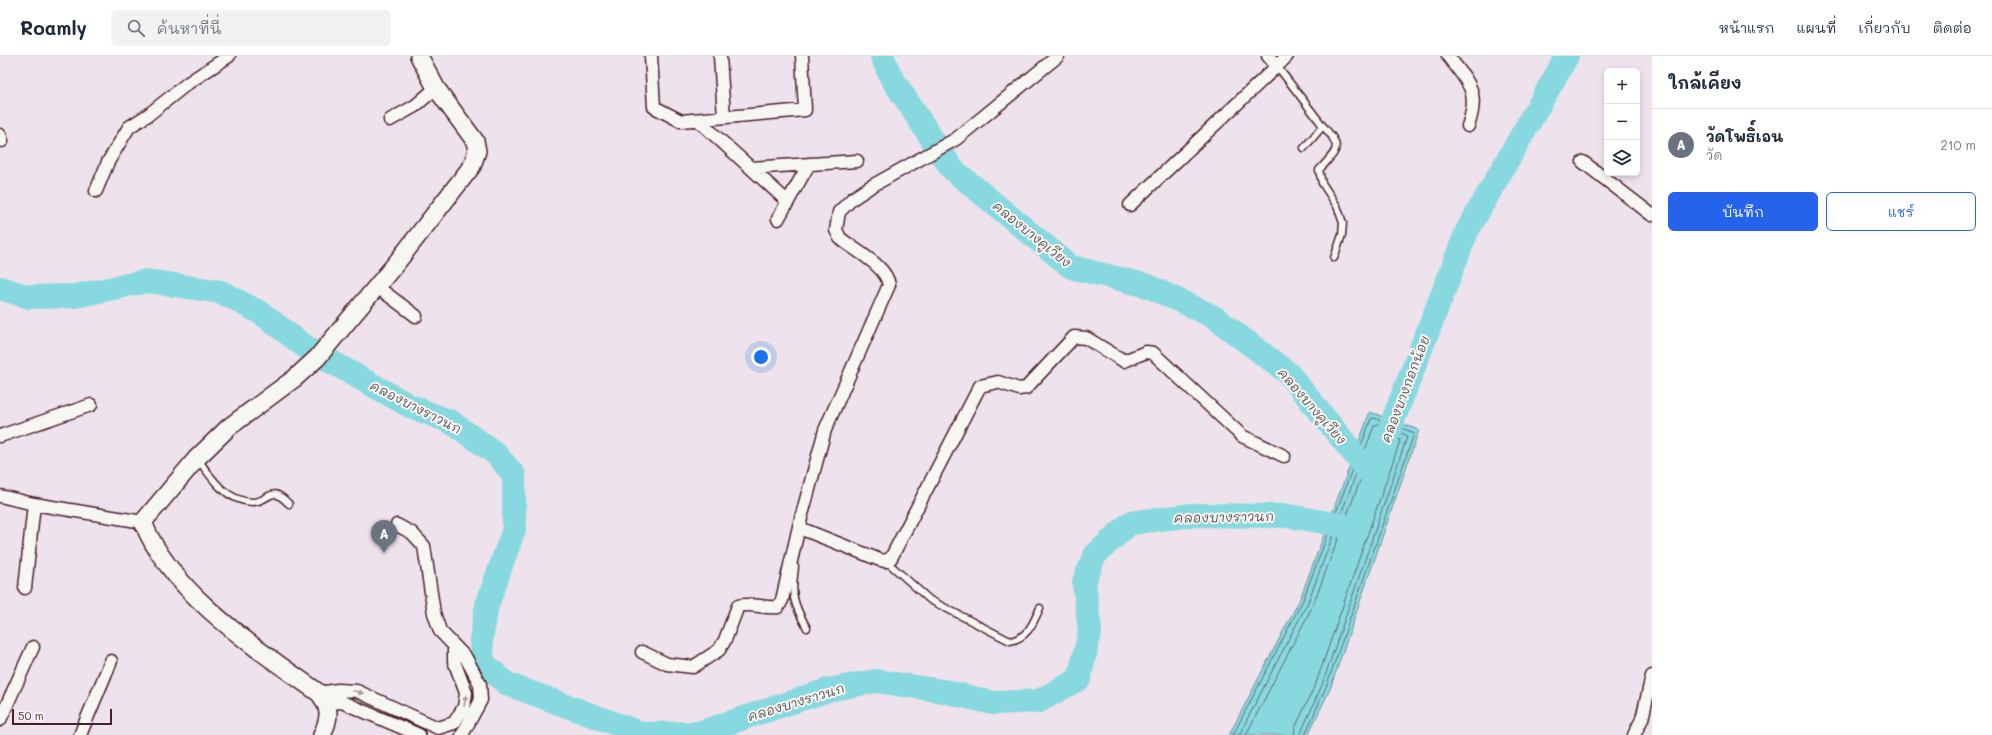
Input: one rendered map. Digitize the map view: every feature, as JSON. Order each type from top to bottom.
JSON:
[{"type":"street","points":[[96,191],[108,162],[129,127],[148,115],[188,83],[229,56]]},
{"type":"street","points":[[143,522],[197,458],[229,427],[295,378],[317,358],[472,166],[477,151],[475,140],[436,88],[419,56]]},
{"type":"street","points":[[651,56],[654,107],[681,121],[805,110],[802,56]]},
{"type":"street","points":[[720,56],[724,117]]},
{"type":"street","points":[[642,652],[667,664],[693,667],[719,650],[725,640],[738,606],[744,604],[767,609],[778,607],[782,600],[800,522],[825,430],[889,285],[888,278],[882,270],[840,238],[836,230],[839,212],[852,199],[870,186],[956,139],[1058,56]]},
{"type":"street","points":[[1268,56],[1277,66]]},
{"type":"street","points":[[1130,205],[1287,56]]},
{"type":"street","points":[[1448,56],[1469,83],[1473,95],[1473,111],[1468,126]]},
{"type":"street","points":[[390,120],[415,106],[436,88]]},
{"type":"street","points":[[698,120],[788,202]]},
{"type":"street","points":[[751,168],[857,161]]},
{"type":"street","points":[[1583,162],[1652,215]]},
{"type":"street","points":[[778,219],[809,164]]},
{"type":"street","points":[[376,286],[416,316]]},
{"type":"street","points":[[800,522],[802,529],[809,532],[880,560],[886,561],[891,558],[980,386],[998,382],[1019,389],[1026,388],[1074,337],[1086,338],[1124,361],[1146,352],[1153,353],[1242,436],[1284,456]]},
{"type":"street","points":[[0,436],[91,406]]},
{"type":"street","points":[[0,496],[34,504],[143,522]]},
{"type":"street","points":[[25,588],[34,504]]},
{"type":"street","points":[[143,522],[148,537],[175,576],[195,596],[252,645],[323,698],[342,702],[419,735]]},
{"type":"street","points":[[396,525],[412,533],[424,546],[434,613],[440,631],[466,658],[480,684],[481,700],[462,735]]},
{"type":"street","points":[[323,698],[338,690],[356,691],[438,728],[454,723],[464,707],[466,693],[454,661],[454,646]]},
{"type":"street","points":[[0,720],[33,647]]},
{"type":"street","points":[[80,735],[111,661]]},
{"type":"street","points":[[1634,735],[1642,719],[1652,676]]},
{"type":"street","points":[[322,735],[328,719],[323,698]]},
{"type":"lane","points":[[1277,66],[1323,126],[1335,139],[1337,146],[1334,152],[1319,170],[1322,183],[1337,206],[1343,222],[1342,235],[1334,258]]},
{"type":"lane","points":[[1304,148],[1323,126]]},
{"type":"lane","points":[[197,458],[213,480],[231,496],[253,502],[275,493],[280,495],[289,504]]},
{"type":"lane","points":[[792,554],[795,567],[792,589],[794,602],[807,628]]},
{"type":"lane","points":[[886,561],[930,600],[1010,641],[1019,640],[1026,634],[1040,608]]},
{"type":"water","points":[[1370,412],[1419,430],[1330,689],[1308,735],[1229,735],[1300,599]]},
{"type":"waterway","name":"คลองบางคูเวียง","points":[[882,56],[891,77],[952,169],[1071,267],[1148,286],[1214,317],[1288,373],[1372,476]]},
{"type":"waterway","name":"คลองบางกอกน้อย","points":[[1381,451],[1467,231],[1567,56]]},
{"type":"waterway","name":"คลองบางราวนก","points":[[0,288],[29,297],[75,296],[147,281],[221,292],[261,313],[308,349],[410,406],[451,422],[495,453],[514,475],[514,529],[487,605],[481,640],[483,663],[507,684],[643,734],[699,733],[828,690],[876,681],[943,691],[993,703],[1039,701],[1079,679],[1090,632],[1084,582],[1095,555],[1130,523],[1192,515],[1289,516],[1351,527]]},
{"type":"place","name":"วัดโพธิ์เอน","points":[[384,553]]}]
